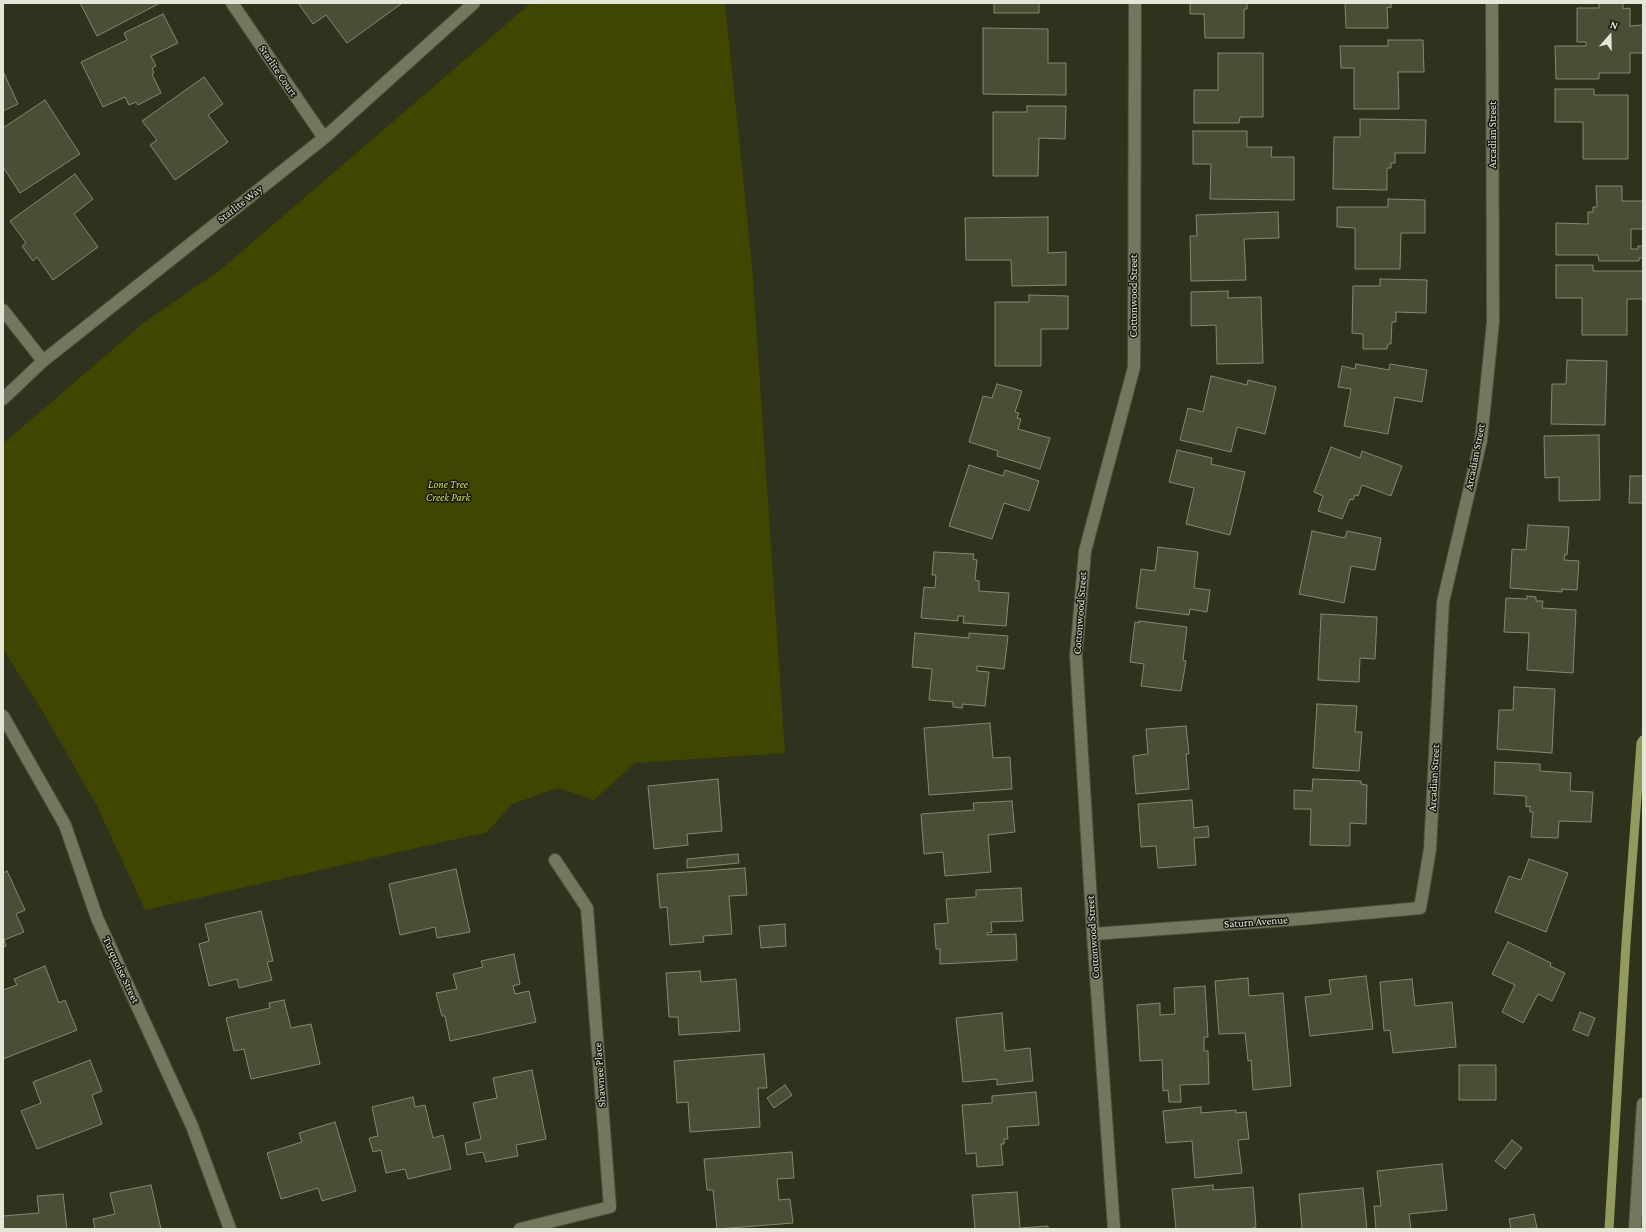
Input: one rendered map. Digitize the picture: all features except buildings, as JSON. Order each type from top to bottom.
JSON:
[{"type":"street","name":"Starlite Court","points":[[232,3],[324,138]]},
{"type":"street","name":"Starlite Way","points":[[3,399],[43,360],[324,138],[474,3]]},
{"type":"street","name":"Cottonwood Street","points":[[1114,1229],[1093,934],[1076,656],[1085,551],[1134,367],[1135,3]]},
{"type":"street","name":"Arcadian Street","points":[[1420,908],[1430,849],[1443,602],[1481,440],[1493,322],[1492,3]]},
{"type":"street","points":[[3,310],[43,360]]},
{"type":"street","name":"Turquoise Street","points":[[3,716],[65,825],[97,918],[192,1126],[230,1229]]},
{"type":"street","name":"Shawnee Place","points":[[520,1229],[610,1207],[587,908],[555,860]]},
{"type":"street","name":"Saturn Avenue","points":[[1093,934],[1300,919],[1420,908]]},
{"type":"street","points":[[1635,1229],[1643,1104]]},
{"type":"green space","name":"Lone Tree Creek Park","points":[[531,3],[725,3],[752,265],[785,753],[635,763],[594,800],[558,788],[512,804],[487,832],[145,910],[98,808],[43,712],[3,649],[3,444],[142,324],[220,270]]},
{"type":"waterway","points":[[1609,1229],[1626,943],[1641,743],[1643,740]]}]
